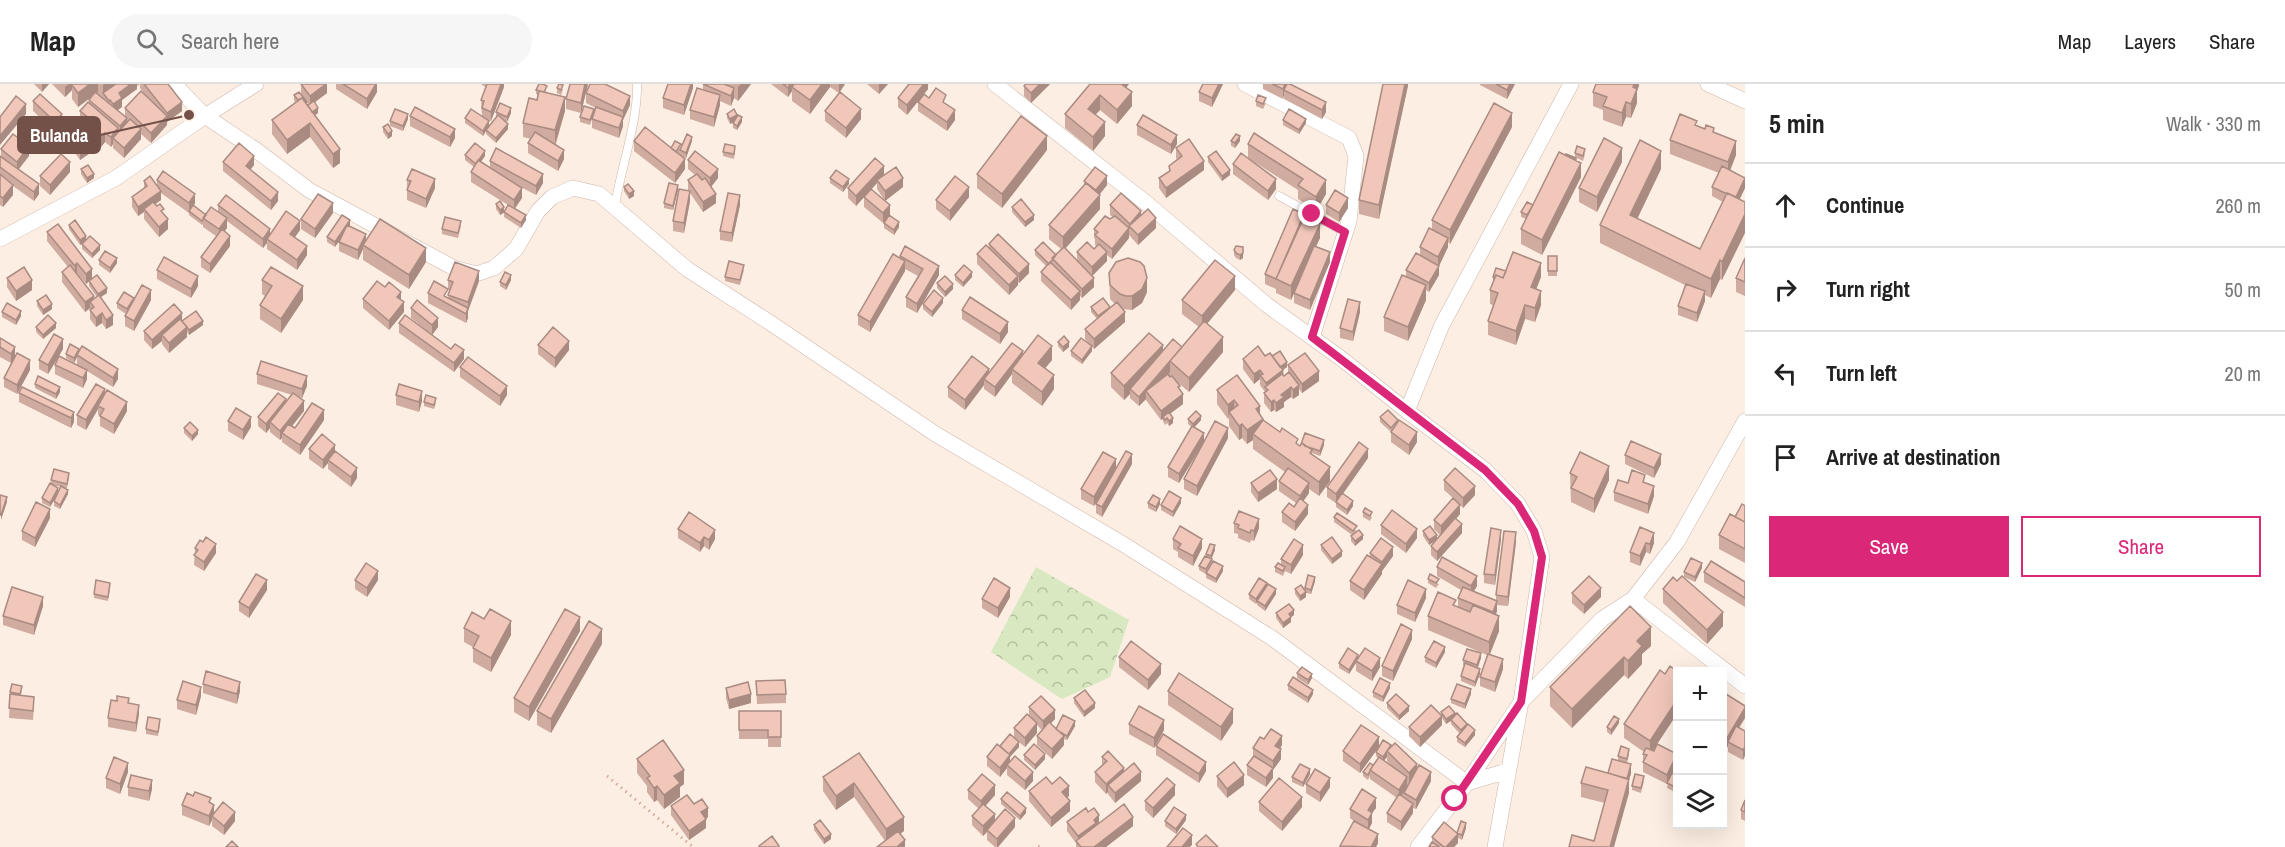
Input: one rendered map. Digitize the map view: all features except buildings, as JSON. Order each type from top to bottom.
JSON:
[{"type":"street","points":[[174,84],[205,116],[256,150],[309,190],[454,268],[476,274],[494,268],[516,249],[538,212],[552,197],[573,188],[599,194],[687,269],[937,435],[1123,544],[1272,638],[1467,783]]},
{"type":"street","points":[[0,239],[116,178],[205,116],[256,84]]},
{"type":"street","points":[[995,84],[1150,207],[1267,305],[1485,470],[1518,504],[1534,531],[1542,557],[1521,702],[1495,847]]},
{"type":"street","points":[[1245,84],[1349,138],[1356,156],[1349,221],[1312,337]]},
{"type":"street","points":[[1407,411],[1442,325],[1571,84]]},
{"type":"street","points":[[1708,84],[1745,100]]},
{"type":"street","points":[[1418,847],[1467,783],[1521,702],[1602,619],[1633,599],[1677,542],[1745,420]]},
{"type":"street","points":[[1633,599],[1745,686]]},
{"type":"street","points":[[1467,783],[1507,771]]},
{"type":"lane","points":[[615,208],[620,174],[638,106],[637,84]]},
{"type":"lane","points":[[1279,196],[1345,232]]},
{"type":"path","points":[[607,776],[693,847]]},
{"type":"green space","points":[[1036,567],[1129,620],[1110,677],[1062,699],[991,652]]},
{"type":"place","name":"Bulanda","points":[[189,115]]},
{"type":"route","points":[[1312,214],[1345,232],[1312,337],[1485,470],[1518,504],[1534,531],[1542,557],[1521,702],[1455,799]]}]
